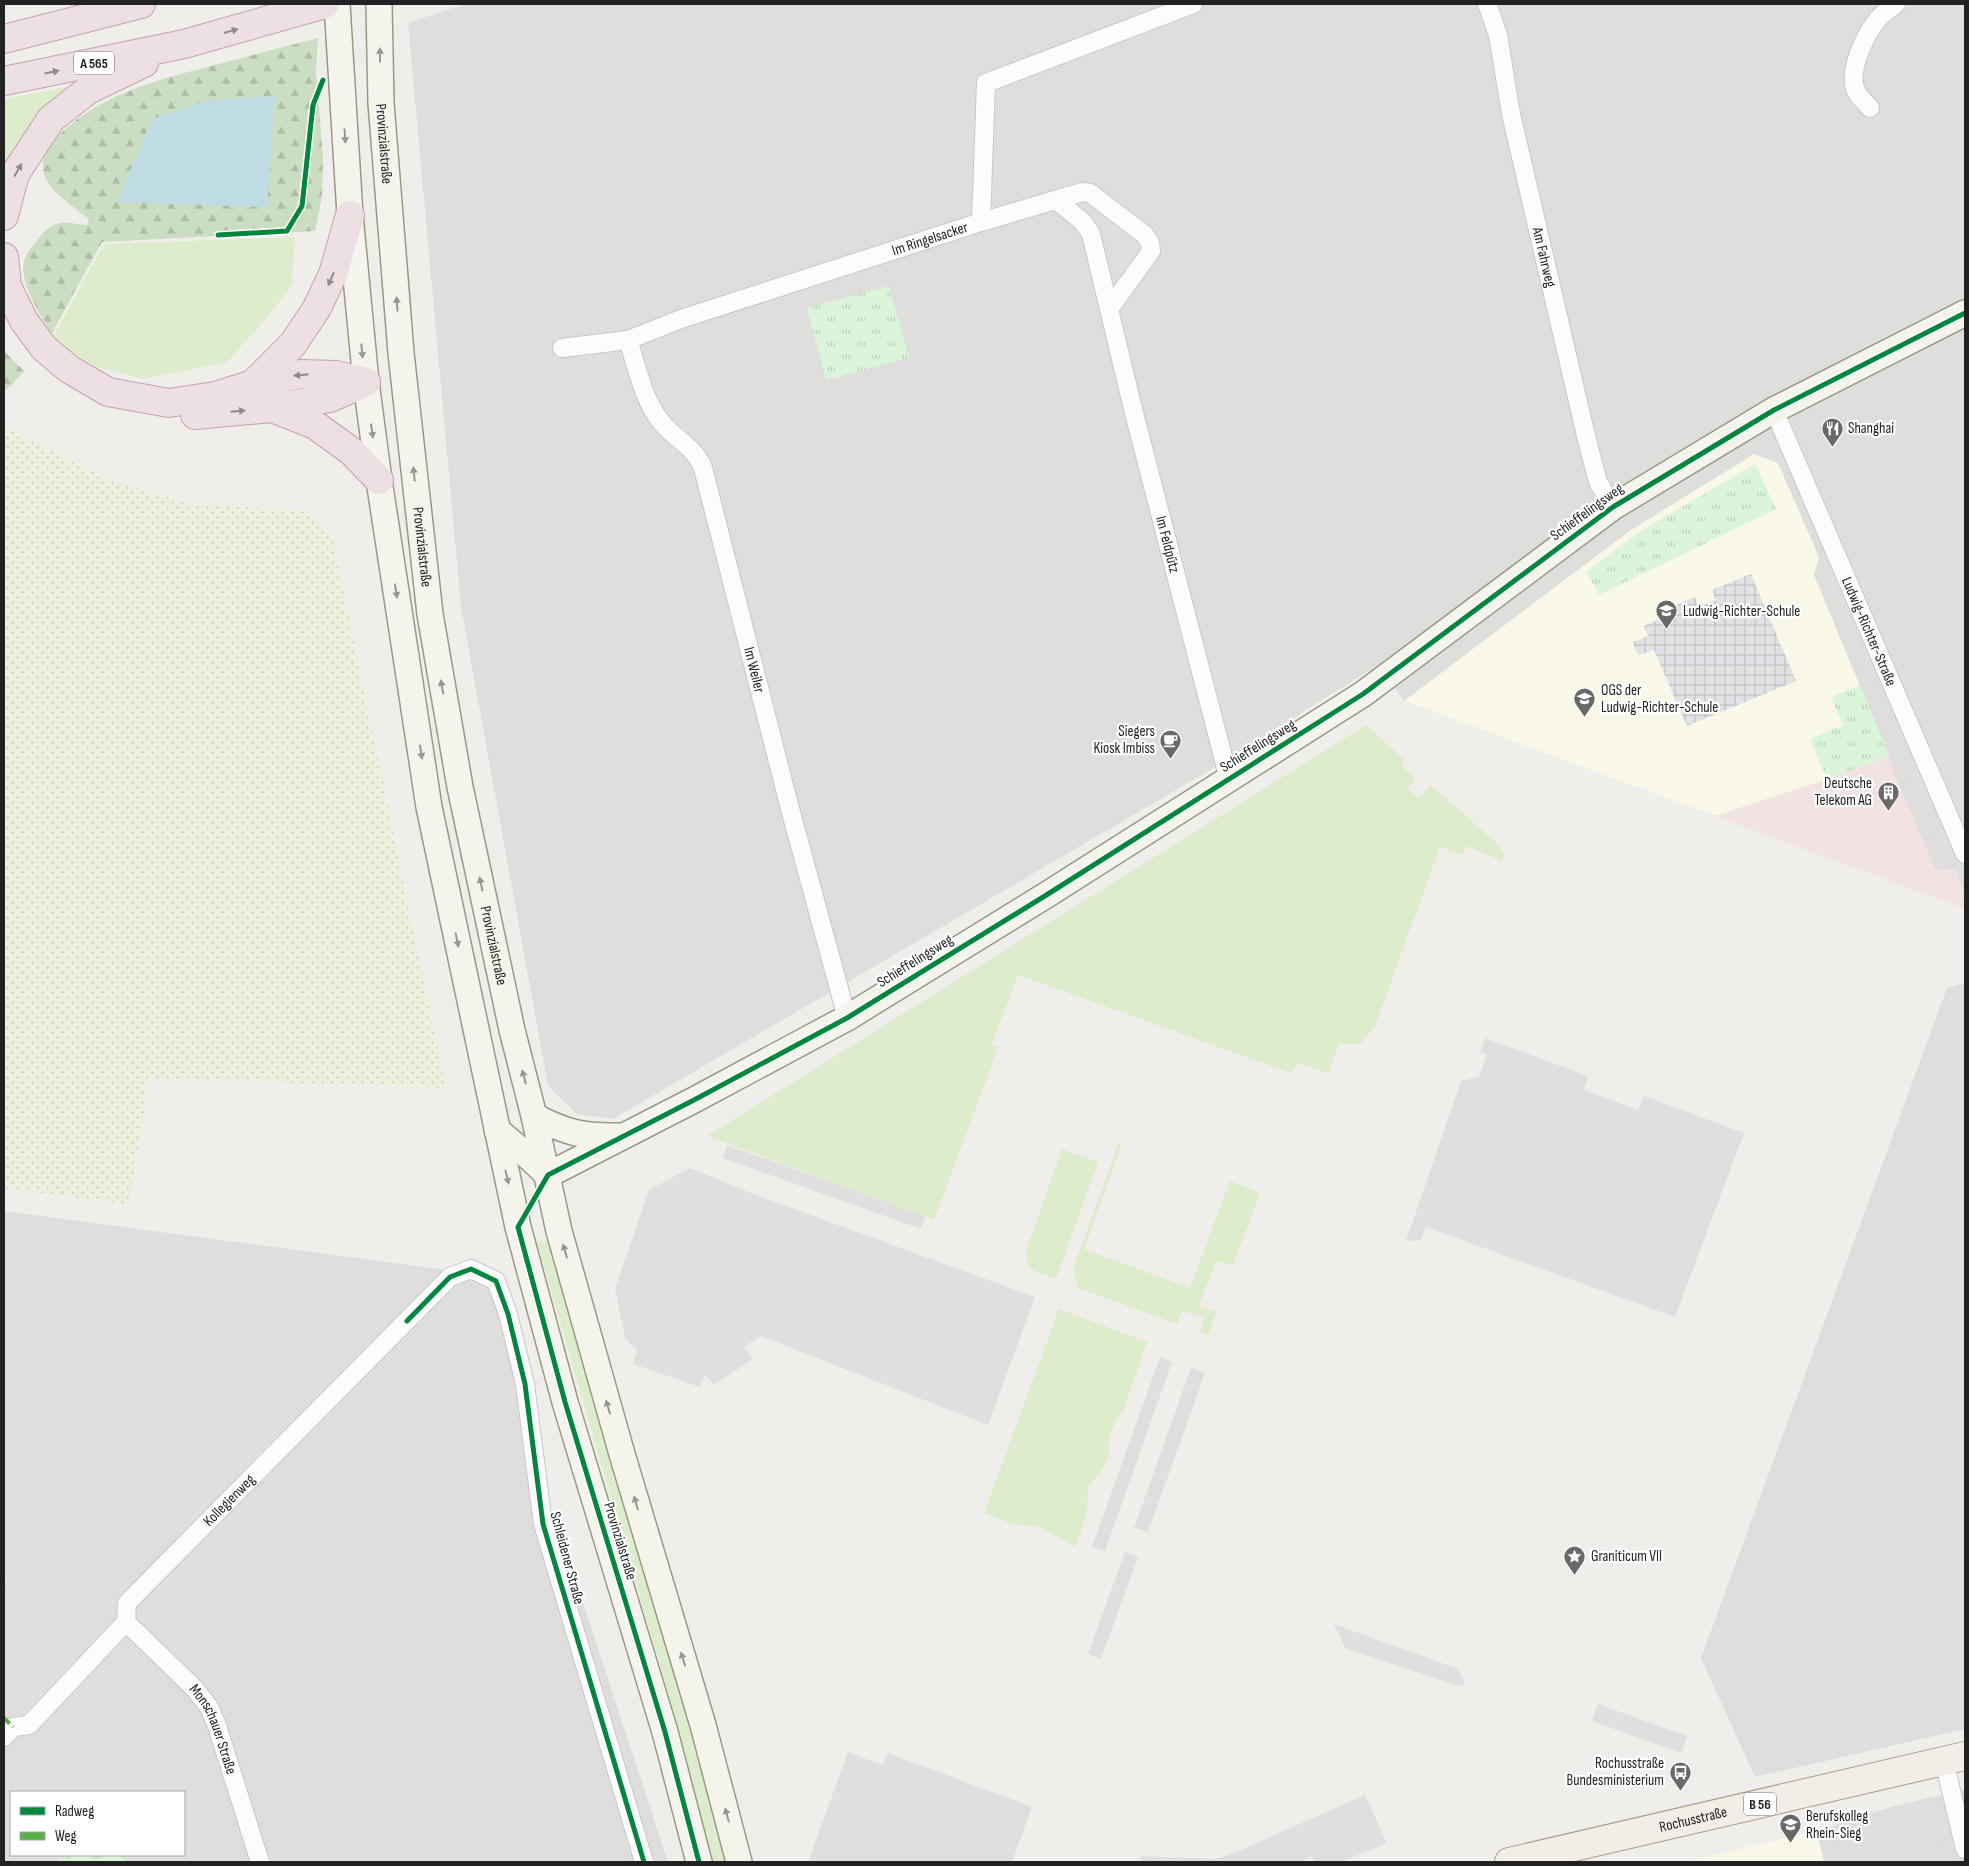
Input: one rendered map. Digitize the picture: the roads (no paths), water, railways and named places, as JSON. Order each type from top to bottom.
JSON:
[{"type":"highway","points":[[4,39],[141,4]]},
{"type":"highway","name":"A 565","points":[[4,81],[184,44],[325,4]]},
{"type":"highway","points":[[4,216],[15,174],[51,119],[88,90],[184,44]]},
{"type":"highway","points":[[253,384],[293,344],[317,308],[333,274],[350,215]]},
{"type":"highway","points":[[4,257],[11,322],[44,348],[65,377],[106,408],[172,416],[272,408],[330,398],[366,382]]},
{"type":"highway","points":[[65,377],[108,392],[169,403],[215,396],[253,384],[301,374],[336,375],[366,382]]},
{"type":"highway","points":[[272,408],[315,425],[351,451],[379,480]]},
{"type":"main road","name":"Provinzialstraße","points":[[337,4],[350,215],[366,382],[379,480],[429,807],[518,1226],[565,1402],[665,1732],[698,1862]]},
{"type":"main road","name":"Provinzialstraße","points":[[379,4],[381,103],[401,353],[430,614],[458,777],[512,1030],[548,1175],[564,1250],[622,1454],[703,1725],[739,1862]]},
{"type":"main road","name":"Schieffelingsweg","points":[[548,1175],[628,1135],[847,1018],[1229,780],[1363,694],[1613,507],[1774,410],[1965,313]]},
{"type":"main road","points":[[366,382],[385,370],[401,353]]},
{"type":"main road","points":[[366,382],[390,394],[408,418]]},
{"type":"main road","points":[[534,1116],[561,1130],[593,1137],[628,1135]]},
{"type":"main road","points":[[497,1130],[548,1175],[518,1226]]},
{"type":"main road","name":"Rochusstraße","points":[[1509,1862],[1954,1758]]},
{"type":"street","name":"Im Ringelsacker","points":[[562,348],[628,340],[681,319],[981,222],[986,82],[1193,4]]},
{"type":"street","name":"Am Fahrweg","points":[[1487,4],[1498,35],[1511,114],[1586,436],[1598,482],[1613,507]]},
{"type":"street","points":[[1870,108],[1857,94],[1854,85],[1857,61],[1866,37],[1879,18],[1896,4]]},
{"type":"street","points":[[981,222],[1082,192],[1090,193],[1146,235],[1150,243],[1151,251],[1110,308]]},
{"type":"street","name":"Im Feldpütz","points":[[1056,200],[1083,222],[1091,234],[1133,409],[1229,780]]},
{"type":"street","name":"Im Weiler","points":[[628,340],[650,403],[661,422],[698,457],[703,468],[789,805],[847,1018]]},
{"type":"street","name":"Ludwig-Richter-Straße","points":[[1774,410],[1965,854]]},
{"type":"street","name":"Kollegienweg","points":[[7,1727],[29,1725],[126,1622],[127,1604],[133,1597],[450,1277],[471,1269]]},
{"type":"street","name":"Schleidener Straße","points":[[471,1269],[496,1281],[508,1314],[525,1384],[542,1524],[644,1862]]},
{"type":"street","name":"Monschauer Straße","points":[[126,1622],[195,1689],[209,1707],[217,1726],[260,1862]]},
{"type":"street","points":[[1954,1758],[1965,1849]]},
{"type":"water","points":[[275,96],[267,207],[117,202],[152,119],[209,100]]},
{"type":"place","name":"Shanghai","points":[[1832,447]]},
{"type":"place","name":"Ludwig-Richter-Schule","points":[[1667,630]]},
{"type":"place","name":"OGS der Ludwig-Richter-Schule","points":[[1585,718]]},
{"type":"place","name":"Siegers Kiosk Imbiss","points":[[1171,759]]},
{"type":"place","name":"Deutsche Telekom AG","points":[[1888,811]]},
{"type":"place","name":"Graniticum VII","points":[[1575,1575]]},
{"type":"place","name":"Rochusstraße Bundesministerium","points":[[1680,1791]]},
{"type":"place","name":"Berufskolleg Rhein-Sieg","points":[[1790,1844]]}]
